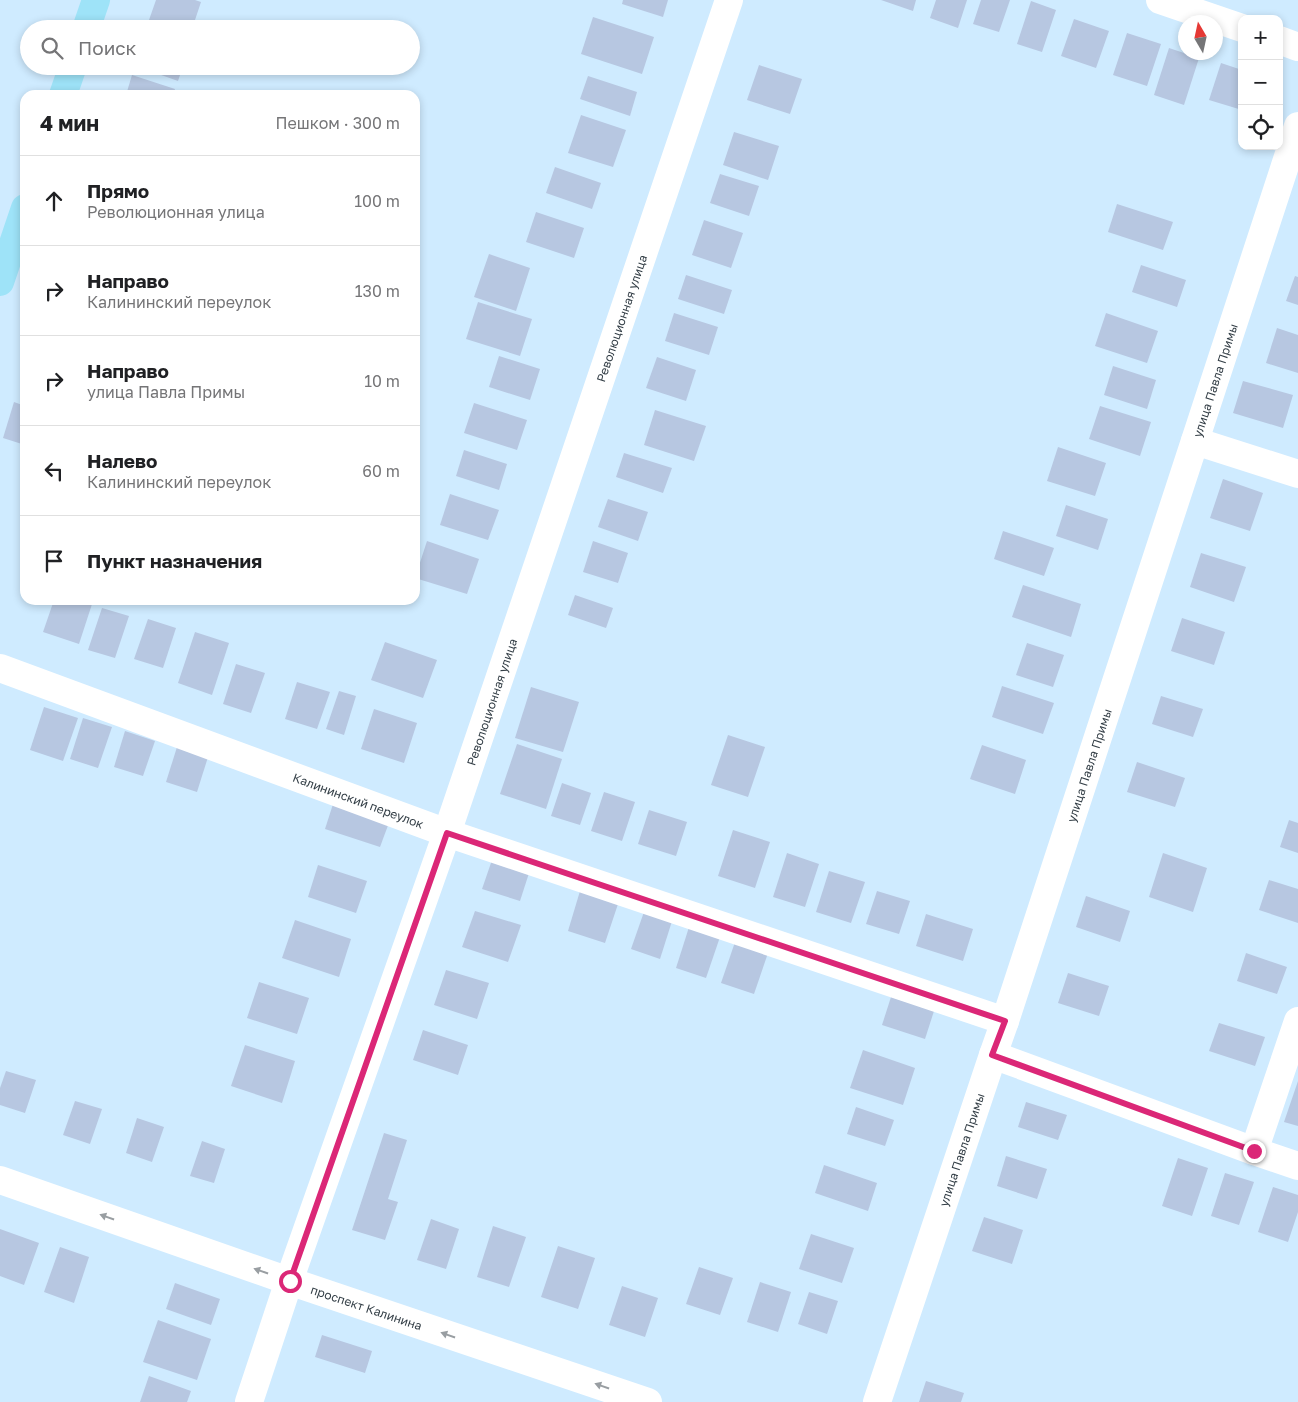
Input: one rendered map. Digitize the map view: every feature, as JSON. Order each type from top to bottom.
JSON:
[{"type":"main road","points":[[89,20],[96,0]]},
{"type":"main road","points":[[66,90],[70,75]]},
{"type":"main road","points":[[0,282],[20,223]]},
{"type":"street","name":"Революционная улица","points":[[249,1402],[447,833],[729,0]]},
{"type":"street","points":[[1160,0],[1238,27]]},
{"type":"street","points":[[1283,41],[1298,46]]},
{"type":"street","name":"улица Павла Примы","points":[[876,1402],[1005,1021],[1298,126]]},
{"type":"street","points":[[1195,441],[1298,474]]},
{"type":"street","name":"Калининский переулок","points":[[0,668],[447,833],[1005,1021]]},
{"type":"street","points":[[1254,1151],[1298,1022]]},
{"type":"street","points":[[992,1055],[1298,1166]]},
{"type":"street","name":"проспект Калинина","points":[[0,1180],[290,1281],[648,1402]]},
{"type":"building","points":[[156,0],[195,0],[201,2],[195,20],[149,20]]},
{"type":"building","points":[[623,0],[668,0],[663,17],[622,4]]},
{"type":"building","points":[[881,0],[916,0],[913,11]]},
{"type":"building","points":[[936,0],[967,0],[958,28],[930,18]]},
{"type":"building","points":[[981,0],[1010,0],[999,32],[973,24]]},
{"type":"building","points":[[1031,1],[1056,10],[1042,52],[1017,44]]},
{"type":"building","points":[[593,17],[654,37],[642,74],[581,54]]},
{"type":"building","points":[[1074,19],[1109,31],[1096,68],[1061,56]]},
{"type":"building","points":[[1127,33],[1161,44],[1147,86],[1113,75]]},
{"type":"building","points":[[1169,48],[1178,51],[1178,60],[1198,60],[1184,105],[1154,95]]},
{"type":"building","points":[[1221,63],[1238,69],[1238,109],[1209,100]]},
{"type":"building","points":[[759,65],[802,79],[790,114],[747,100]]},
{"type":"building","points":[[132,75],[175,89],[175,90],[128,90]]},
{"type":"building","points":[[161,75],[180,75],[178,81]]},
{"type":"building","points":[[588,76],[637,92],[630,116],[580,99]]},
{"type":"building","points":[[581,115],[626,130],[613,167],[568,153]]},
{"type":"building","points":[[734,132],[779,146],[768,180],[723,165]]},
{"type":"building","points":[[555,167],[601,183],[592,209],[546,193]]},
{"type":"building","points":[[720,174],[759,186],[749,216],[710,203]]},
{"type":"building","points":[[1117,204],[1173,222],[1163,250],[1108,232]]},
{"type":"building","points":[[536,212],[584,228],[574,258],[526,242]]},
{"type":"building","points":[[704,220],[743,233],[731,268],[692,255]]},
{"type":"building","points":[[489,254],[530,268],[516,311],[474,297]]},
{"type":"building","points":[[1141,265],[1186,280],[1177,307],[1132,292]]},
{"type":"building","points":[[686,275],[732,290],[724,314],[678,299]]},
{"type":"building","points":[[1295,276],[1298,277],[1298,305],[1286,301]]},
{"type":"building","points":[[478,302],[532,319],[520,356],[466,339]]},
{"type":"building","points":[[674,313],[718,327],[709,355],[665,341]]},
{"type":"building","points":[[1106,313],[1158,331],[1147,363],[1095,346]]},
{"type":"building","points":[[1277,328],[1298,335],[1298,373],[1266,363]]},
{"type":"building","points":[[499,356],[540,369],[530,400],[489,387]]},
{"type":"building","points":[[657,357],[696,370],[686,401],[646,388]]},
{"type":"building","points":[[1113,366],[1156,380],[1147,409],[1104,395]]},
{"type":"building","points":[[1243,381],[1293,395],[1283,428],[1233,413]]},
{"type":"building","points":[[14,402],[20,404],[20,443],[3,438]]},
{"type":"building","points":[[474,403],[527,420],[517,450],[464,433]]},
{"type":"building","points":[[1100,406],[1151,422],[1140,456],[1089,439]]},
{"type":"building","points":[[655,410],[706,426],[694,461],[644,445]]},
{"type":"building","points":[[1058,447],[1106,463],[1095,496],[1047,481]]},
{"type":"building","points":[[464,450],[507,464],[499,490],[456,476]]},
{"type":"building","points":[[624,453],[672,468],[663,493],[616,477]]},
{"type":"building","points":[[1223,479],[1263,493],[1250,531],[1210,518]]},
{"type":"building","points":[[450,494],[499,510],[488,540],[440,525]]},
{"type":"building","points":[[608,499],[648,512],[638,541],[598,527]]},
{"type":"building","points":[[1066,505],[1108,519],[1098,550],[1056,536]]},
{"type":"building","points":[[1003,531],[1054,548],[1044,576],[994,559]]},
{"type":"building","points":[[427,541],[479,559],[467,594],[420,580],[420,563]]},
{"type":"building","points":[[593,541],[628,553],[618,583],[583,572]]},
{"type":"building","points":[[1201,553],[1246,567],[1234,602],[1190,587]]},
{"type":"building","points":[[1023,585],[1081,604],[1071,637],[1012,617]]},
{"type":"building","points":[[575,595],[613,608],[606,628],[568,615]]},
{"type":"building","points":[[52,605],[92,605],[79,644],[43,632]]},
{"type":"building","points":[[102,608],[129,616],[115,658],[88,650]]},
{"type":"building","points":[[1182,618],[1225,632],[1214,665],[1171,651]]},
{"type":"building","points":[[148,619],[176,628],[163,668],[134,659]]},
{"type":"building","points":[[195,632],[229,643],[212,695],[178,683]]},
{"type":"building","points":[[385,642],[437,660],[423,698],[371,680]]},
{"type":"building","points":[[1027,643],[1064,655],[1053,687],[1016,675]]},
{"type":"building","points":[[236,664],[265,673],[251,713],[223,704]]},
{"type":"building","points":[[297,682],[330,692],[317,729],[285,719]]},
{"type":"building","points":[[1002,686],[1054,703],[1043,734],[992,717]]},
{"type":"building","points":[[531,687],[579,702],[563,752],[515,738]]},
{"type":"building","points":[[339,691],[356,696],[344,735],[326,729]]},
{"type":"building","points":[[1161,696],[1203,709],[1193,737],[1152,724]]},
{"type":"building","points":[[44,707],[78,718],[63,761],[30,750]]},
{"type":"building","points":[[374,709],[417,723],[404,763],[361,749]]},
{"type":"building","points":[[83,718],[112,727],[98,768],[70,759]]},
{"type":"building","points":[[125,731],[155,741],[143,776],[114,767]]},
{"type":"building","points":[[728,735],[765,747],[748,797],[711,785]]},
{"type":"building","points":[[517,744],[562,759],[546,809],[500,794]]},
{"type":"building","points":[[982,745],[1026,760],[1015,794],[970,779]]},
{"type":"building","points":[[177,747],[208,757],[197,792],[166,782]]},
{"type":"building","points":[[1137,762],[1185,778],[1175,807],[1127,792]]},
{"type":"building","points":[[562,783],[591,793],[580,825],[551,816]]},
{"type":"building","points":[[604,792],[635,802],[622,841],[591,831]]},
{"type":"building","points":[[334,801],[390,820],[380,847],[325,829]]},
{"type":"building","points":[[649,810],[687,822],[676,856],[638,844]]},
{"type":"building","points":[[1289,820],[1298,823],[1298,853],[1280,847]]},
{"type":"building","points":[[733,830],[770,842],[755,888],[718,876]]},
{"type":"building","points":[[787,853],[819,864],[805,907],[773,897]]},
{"type":"building","points":[[1163,853],[1207,868],[1193,912],[1149,897]]},
{"type":"building","points":[[493,857],[530,870],[520,901],[482,889]]},
{"type":"building","points":[[318,865],[367,881],[356,913],[308,897]]},
{"type":"building","points":[[829,871],[865,882],[851,923],[816,912]]},
{"type":"building","points":[[1269,880],[1298,889],[1298,923],[1259,910]]},
{"type":"building","points":[[580,891],[618,904],[605,943],[568,931]]},
{"type":"building","points":[[877,891],[910,901],[899,934],[866,924]]},
{"type":"building","points":[[1086,896],[1130,911],[1120,942],[1076,927]]},
{"type":"building","points":[[645,909],[673,918],[660,959],[631,949]]},
{"type":"building","points":[[475,911],[521,925],[508,962],[462,947]]},
{"type":"building","points":[[926,914],[973,929],[963,961],[916,946]]},
{"type":"building","points":[[295,920],[351,939],[339,977],[282,958]]},
{"type":"building","points":[[690,924],[721,934],[706,978],[676,968]]},
{"type":"building","points":[[735,942],[768,953],[754,994],[721,983]]},
{"type":"building","points":[[1246,953],[1287,967],[1277,994],[1237,981]]},
{"type":"building","points":[[446,970],[489,983],[477,1019],[434,1005]]},
{"type":"building","points":[[1068,973],[1109,986],[1099,1016],[1058,1003]]},
{"type":"building","points":[[259,982],[309,998],[297,1034],[247,1018]]},
{"type":"building","points":[[891,997],[934,1011],[925,1039],[882,1025]]},
{"type":"building","points":[[1219,1023],[1265,1037],[1255,1066],[1209,1051]]},
{"type":"building","points":[[423,1030],[468,1045],[458,1075],[413,1060]]},
{"type":"building","points":[[245,1045],[295,1061],[282,1103],[231,1086]]},
{"type":"building","points":[[863,1050],[915,1068],[903,1105],[850,1088]]},
{"type":"building","points":[[6,1071],[36,1080],[25,1113],[0,1105],[0,1088]]},
{"type":"building","points":[[1298,1081],[1298,1126],[1284,1122]]},
{"type":"building","points":[[75,1101],[102,1109],[90,1144],[63,1135]]},
{"type":"building","points":[[1026,1102],[1067,1115],[1058,1140],[1018,1127]]},
{"type":"building","points":[[856,1107],[894,1120],[885,1146],[847,1134]]},
{"type":"building","points":[[137,1118],[164,1127],[152,1162],[126,1153]]},
{"type":"building","points":[[384,1133],[407,1140],[388,1199],[398,1202],[385,1240],[352,1230]]},
{"type":"building","points":[[202,1141],[225,1149],[214,1183],[190,1176]]},
{"type":"building","points":[[1006,1156],[1047,1169],[1037,1199],[997,1186]]},
{"type":"building","points":[[1178,1158],[1208,1168],[1192,1216],[1162,1206]]},
{"type":"building","points":[[824,1165],[877,1183],[868,1211],[815,1193]]},
{"type":"building","points":[[1225,1173],[1254,1182],[1239,1225],[1211,1216]]},
{"type":"building","points":[[1273,1187],[1298,1195],[1298,1212],[1288,1242],[1258,1232]]},
{"type":"building","points":[[984,1217],[1023,1230],[1012,1264],[972,1251]]},
{"type":"building","points":[[431,1219],[459,1229],[446,1269],[417,1260]]},
{"type":"building","points":[[493,1226],[526,1237],[509,1287],[477,1277]]},
{"type":"building","points":[[0,1229],[39,1243],[24,1285],[0,1276]]},
{"type":"building","points":[[811,1234],[854,1248],[842,1283],[799,1269]]},
{"type":"building","points":[[558,1246],[595,1258],[578,1309],[541,1297]]},
{"type":"building","points":[[60,1247],[89,1257],[74,1303],[44,1292]]},
{"type":"building","points":[[699,1267],[733,1278],[720,1315],[686,1304]]},
{"type":"building","points":[[760,1282],[791,1292],[778,1332],[747,1322]]},
{"type":"building","points":[[175,1283],[220,1299],[211,1325],[166,1309]]},
{"type":"building","points":[[622,1286],[658,1298],[645,1337],[609,1325]]},
{"type":"building","points":[[809,1292],[838,1301],[827,1334],[798,1324]]},
{"type":"building","points":[[158,1320],[211,1339],[197,1380],[143,1362]]},
{"type":"building","points":[[322,1335],[372,1351],[365,1373],[315,1357]]},
{"type":"building","points":[[149,1376],[191,1391],[187,1402],[140,1402]]},
{"type":"building","points":[[926,1381],[964,1393],[961,1402],[919,1402]]},
{"type":"route","points":[[290,1281],[447,833],[1005,1021],[992,1055],[1254,1151]]}]
